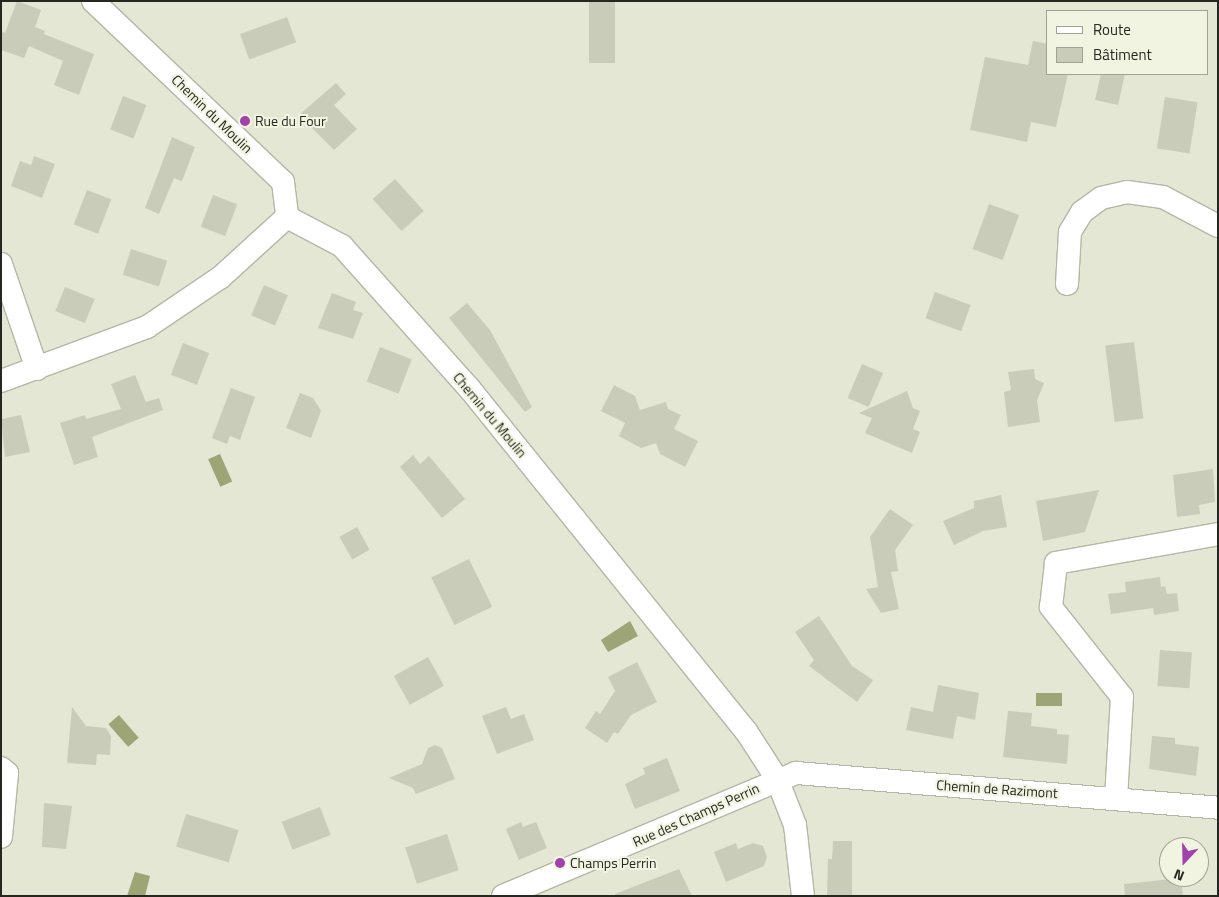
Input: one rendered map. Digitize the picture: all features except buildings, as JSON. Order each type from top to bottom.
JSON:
[{"type":"street","name":"Chemin du Moulin","points":[[93,1],[283,182],[287,217],[342,246],[469,388],[746,730],[777,779],[795,826],[803,896]]},
{"type":"street","points":[[1067,284],[1070,232],[1082,212],[1101,198],[1127,192],[1163,197],[1218,226]]},
{"type":"street","points":[[1,381],[148,327],[221,277],[287,217]]},
{"type":"street","points":[[1,264],[38,369]]},
{"type":"street","points":[[1116,798],[1122,697],[1051,607],[1056,563],[1218,534]]},
{"type":"street","points":[[1,768],[7,773],[1,838]]},
{"type":"street","name":"Chemin de Razimont","points":[[777,779],[796,773],[1116,798],[1218,808]]},
{"type":"street","name":"Rue des Champs Perrin","points":[[503,896],[700,815],[777,779]]},
{"type":"shaded area","points":[[220,454],[232,481],[220,487],[208,459]]},
{"type":"shaded area","points":[[630,621],[638,636],[608,652],[601,640]]},
{"type":"shaded area","points":[[1036,693],[1062,693],[1062,706],[1036,706]]},
{"type":"shaded area","points":[[119,715],[139,738],[128,747],[108,724]]},
{"type":"shaded area","points":[[135,872],[150,876],[145,896],[127,896]]},
{"type":"place","name":"Rue du Four","points":[[245,121]]},
{"type":"place","name":"Champs Perrin","points":[[560,863]]}]
